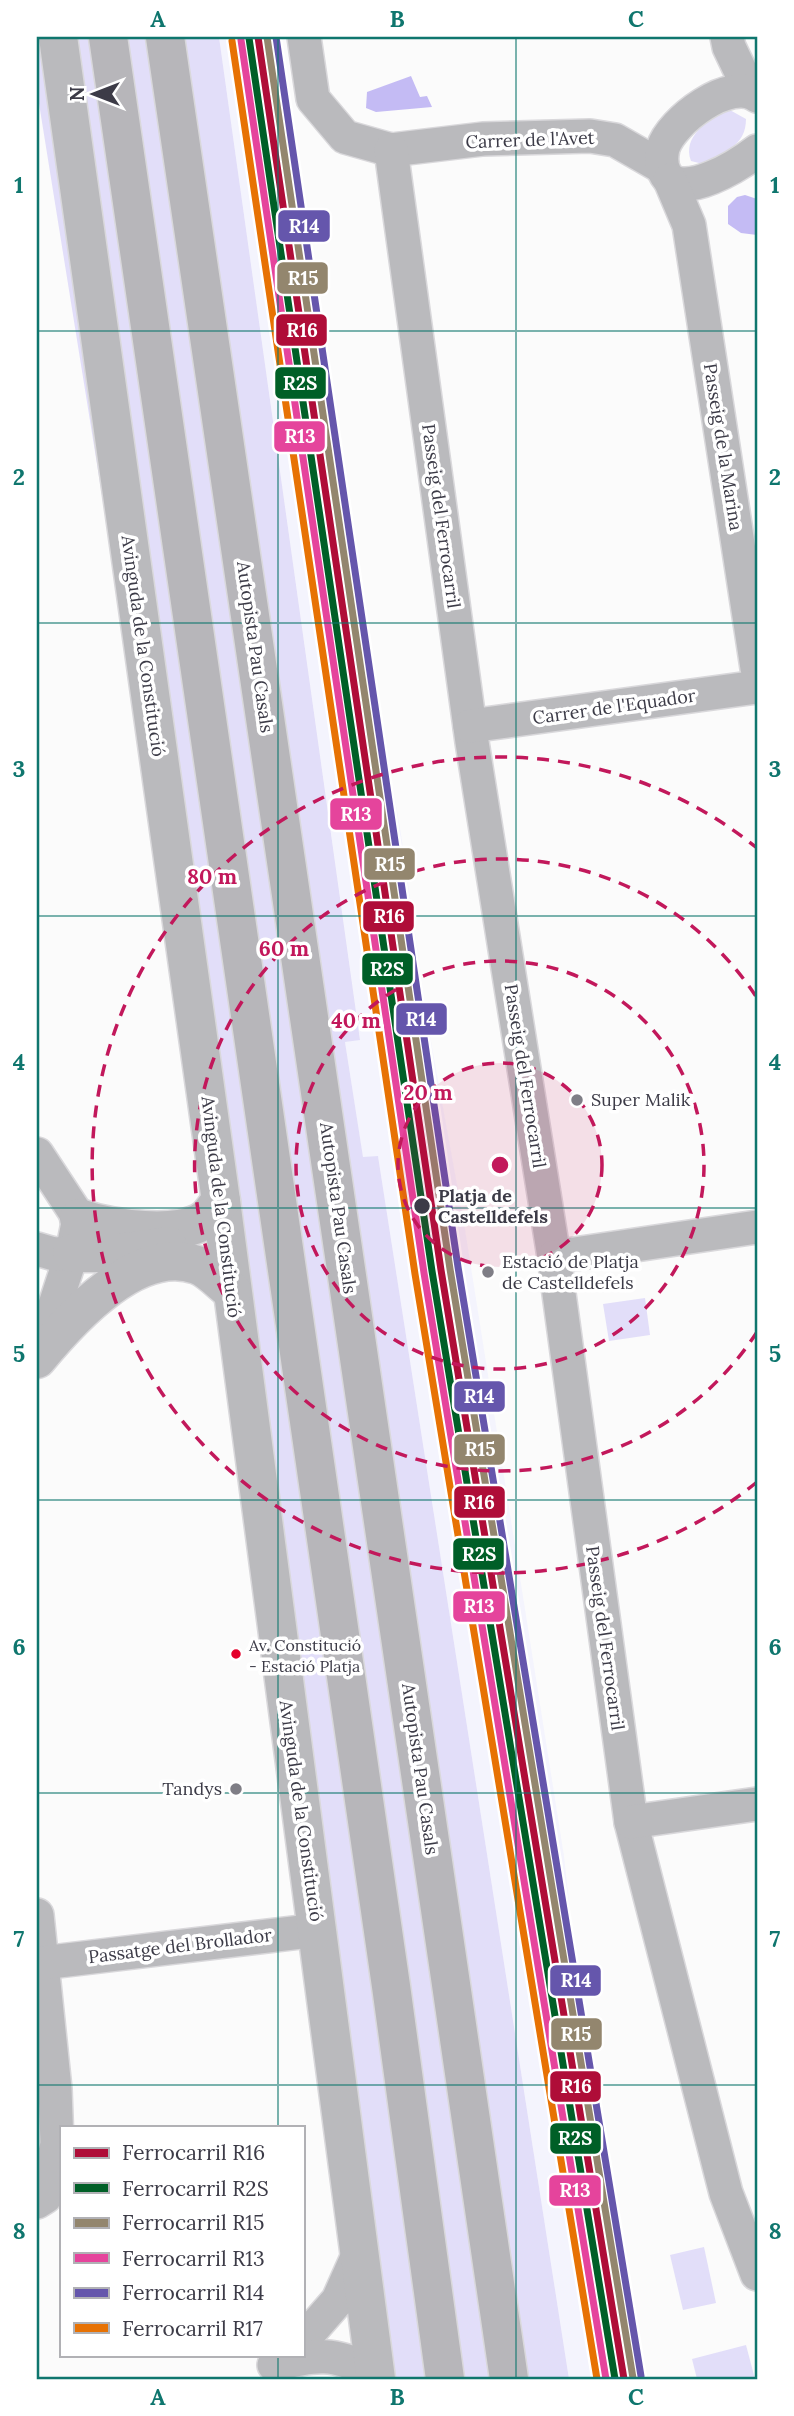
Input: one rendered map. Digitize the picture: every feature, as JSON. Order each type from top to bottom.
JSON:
[{"type":"highway","points":[[108,37],[391,1986],[445,2379]]},
{"type":"highway","name":"Autopista Pau Casals","points":[[165,37],[509,2379]]},
{"type":"street","name":"Avinguda de la Constitució","points":[[58,37],[221,1201],[318,1930],[359,2253],[371,2376]]},
{"type":"street","points":[[304,37],[313,99],[345,137],[391,149]]},
{"type":"street","points":[[728,42],[754,94]]},
{"type":"street","points":[[715,97],[728,42]]},
{"type":"street","points":[[754,94],[738,90],[715,97],[674,129],[664,146],[677,177],[757,151]]},
{"type":"street","name":"Carrer de l'Avet","points":[[391,149],[483,139],[590,136],[615,140],[677,177]]},
{"type":"street","name":"Passeig del Ferrocarril","points":[[391,149],[470,726],[554,1257],[631,1822],[726,2193],[757,2274]]},
{"type":"street","name":"Passeig de la Marina","points":[[677,177],[689,225],[757,668]]},
{"type":"street","name":"Carrer de l'Equador","points":[[470,726],[757,687]]},
{"type":"street","points":[[37,1154],[63,1240],[37,1359]]},
{"type":"street","points":[[63,1240],[103,1226],[178,1229],[205,1220],[221,1201]]},
{"type":"street","points":[[554,1257],[757,1227]]},
{"type":"street","points":[[63,1240],[118,1252],[225,1239]]},
{"type":"street","points":[[37,1359],[70,1319],[113,1285],[151,1265],[182,1262],[199,1265],[232,1291]]},
{"type":"street","points":[[631,1822],[757,1804]]},
{"type":"street","points":[[37,1915],[57,2144],[44,2197],[37,2202]]},
{"type":"street","name":"Passatge del Brollador","points":[[42,1963],[318,1930]]},
{"type":"street","points":[[304,2339],[338,2300],[359,2253]]},
{"type":"street","points":[[272,2367],[312,2355],[343,2358],[371,2376]]},
{"type":"shaded area","points":[[37,37],[219,37],[360,1040],[345,1042],[363,1157],[378,1156],[569,2379],[362,2379],[149,788],[37,91]]},
{"type":"shaded area","points":[[219,37],[281,37],[349,534],[401,834],[428,1025],[464,1223],[564,1856],[582,2021],[639,2379],[569,2379],[378,1156],[363,1158],[345,1042],[360,1039]]},
{"type":"shaded area","points":[[411,76],[420,97],[427,96],[432,107],[376,112],[366,108],[367,92]]},
{"type":"shaded area","points":[[728,109],[746,119],[738,142],[703,164],[691,161],[689,152],[693,137],[712,118]]},
{"type":"shaded area","points":[[745,195],[757,199],[757,235],[741,233],[728,224],[728,206],[737,197]]},
{"type":"shaded area","points":[[645,1298],[650,1335],[609,1341],[603,1304]]},
{"type":"shaded area","points":[[704,2247],[716,2303],[683,2310],[670,2255]]},
{"type":"shaded area","points":[[746,2345],[755,2379],[697,2379],[692,2359]]},
{"type":"rail line","name":"R16","points":[[258,37],[441,1270],[624,2379]]},
{"type":"rail line","name":"R15","points":[[267,37],[450,1269],[633,2378]]},
{"type":"rail line","name":"R14","points":[[276,37],[458,1267],[641,2376]]},
{"type":"rail line","name":"R2S","points":[[249,38],[432,1271],[615,2379]]},
{"type":"rail line","name":"R13","points":[[241,40],[424,1273],[606,2379]]},
{"type":"rail line","name":"R17","points":[[232,41],[415,1274],[597,2379]]},
{"type":"place","name":"Super Malik","points":[[577,1100]]},
{"type":"place","name":"Platja de Castelldefels","points":[[422,1206]]},
{"type":"place","name":"Estació de Platja de Castelldefels","points":[[488,1272]]},
{"type":"place","name":"Av. Constitució - Estació Platja","points":[[236,1654]]},
{"type":"place","name":"Tandys","points":[[236,1789]]}]
